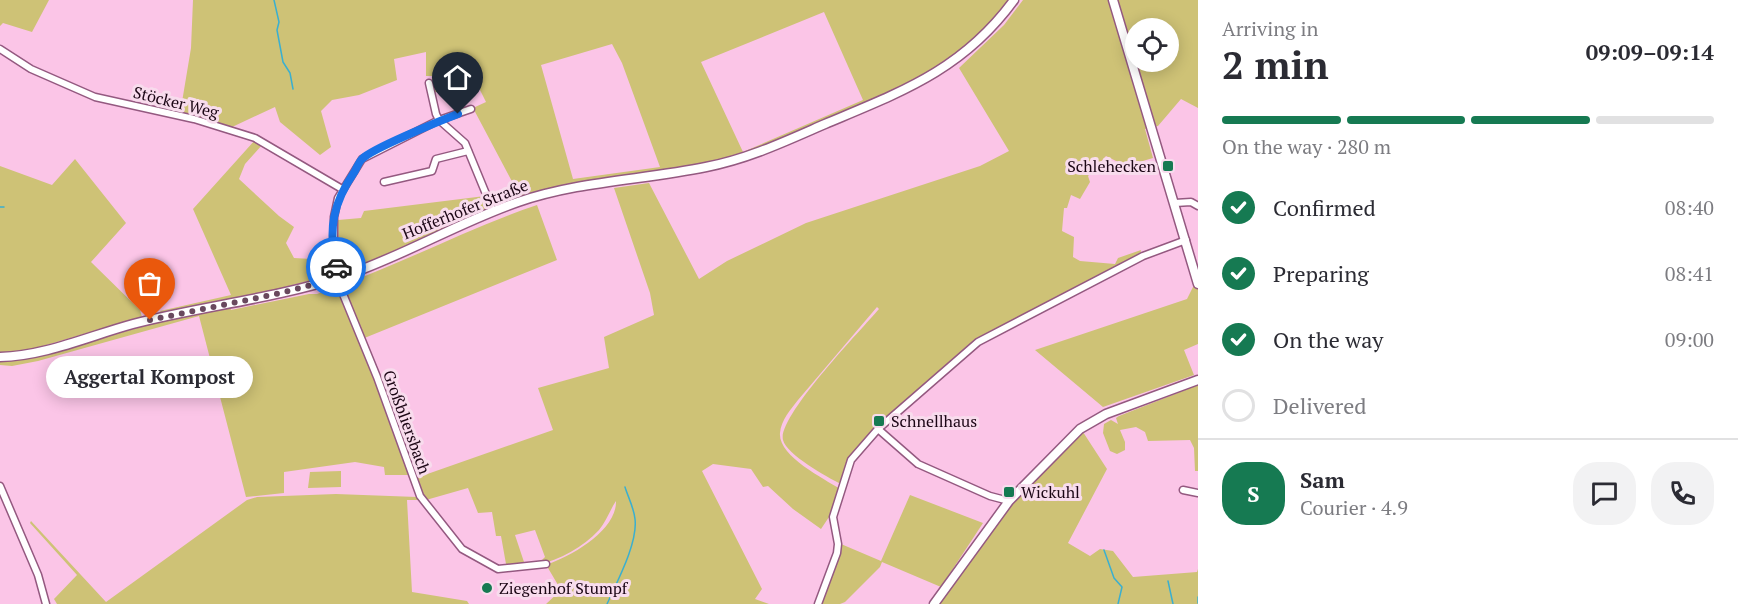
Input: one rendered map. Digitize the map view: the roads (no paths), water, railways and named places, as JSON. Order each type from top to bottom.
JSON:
[{"type":"street","name":"Hofferhofer Straße","points":[[0,357],[35,353],[158,318],[281,293],[338,278],[385,260],[493,211],[529,198],[573,187],[717,165],[775,146],[897,93],[939,72],[980,40],[1014,0]]},
{"type":"street","points":[[1113,0],[1198,284]]},
{"type":"street","name":"Stöcker Weg","points":[[0,49],[31,69],[95,97],[194,119],[255,138],[342,189]]},
{"type":"street","points":[[429,83],[433,107],[439,120],[458,135],[468,151],[493,211]]},
{"type":"street","name":"Großbliersbach","points":[[471,109],[439,120],[364,157],[342,189],[334,217],[333,250],[338,278],[420,496],[462,549],[498,569],[546,564]]},
{"type":"street","points":[[384,182],[432,171],[436,159],[468,151]]},
{"type":"street","points":[[1175,203],[1191,202],[1198,206]]},
{"type":"street","points":[[818,604],[837,553],[838,544],[833,517],[851,460],[878,429],[978,342],[1124,266],[1186,240]]},
{"type":"street","points":[[934,604],[1010,501],[1088,423],[1122,407],[1198,380]]},
{"type":"street","points":[[878,429],[918,464],[990,496],[1010,501]]},
{"type":"street","points":[[0,486],[35,567],[46,604]]},
{"type":"street","points":[[1183,490],[1198,493]]},
{"type":"waterway","points":[[274,0],[283,62],[290,73],[293,89]]},
{"type":"waterway","points":[[607,604],[626,562],[635,529],[635,519],[625,487]]},
{"type":"waterway","points":[[1104,550],[1114,578],[1122,587],[1118,604]]},
{"type":"waterway","points":[[1168,581],[1173,604]]},
{"type":"waterway","points":[[1198,597],[1198,603]]},
{"type":"place","name":"Schlehecken","points":[[1168,166]]},
{"type":"place","name":"Aggertal Kompost","points":[[150,320]]},
{"type":"place","name":"Schnellhaus","points":[[879,421]]},
{"type":"place","name":"Wickuhl","points":[[1009,492]]},
{"type":"place","name":"Ziegenhof Stumpf","points":[[487,588]]}]
